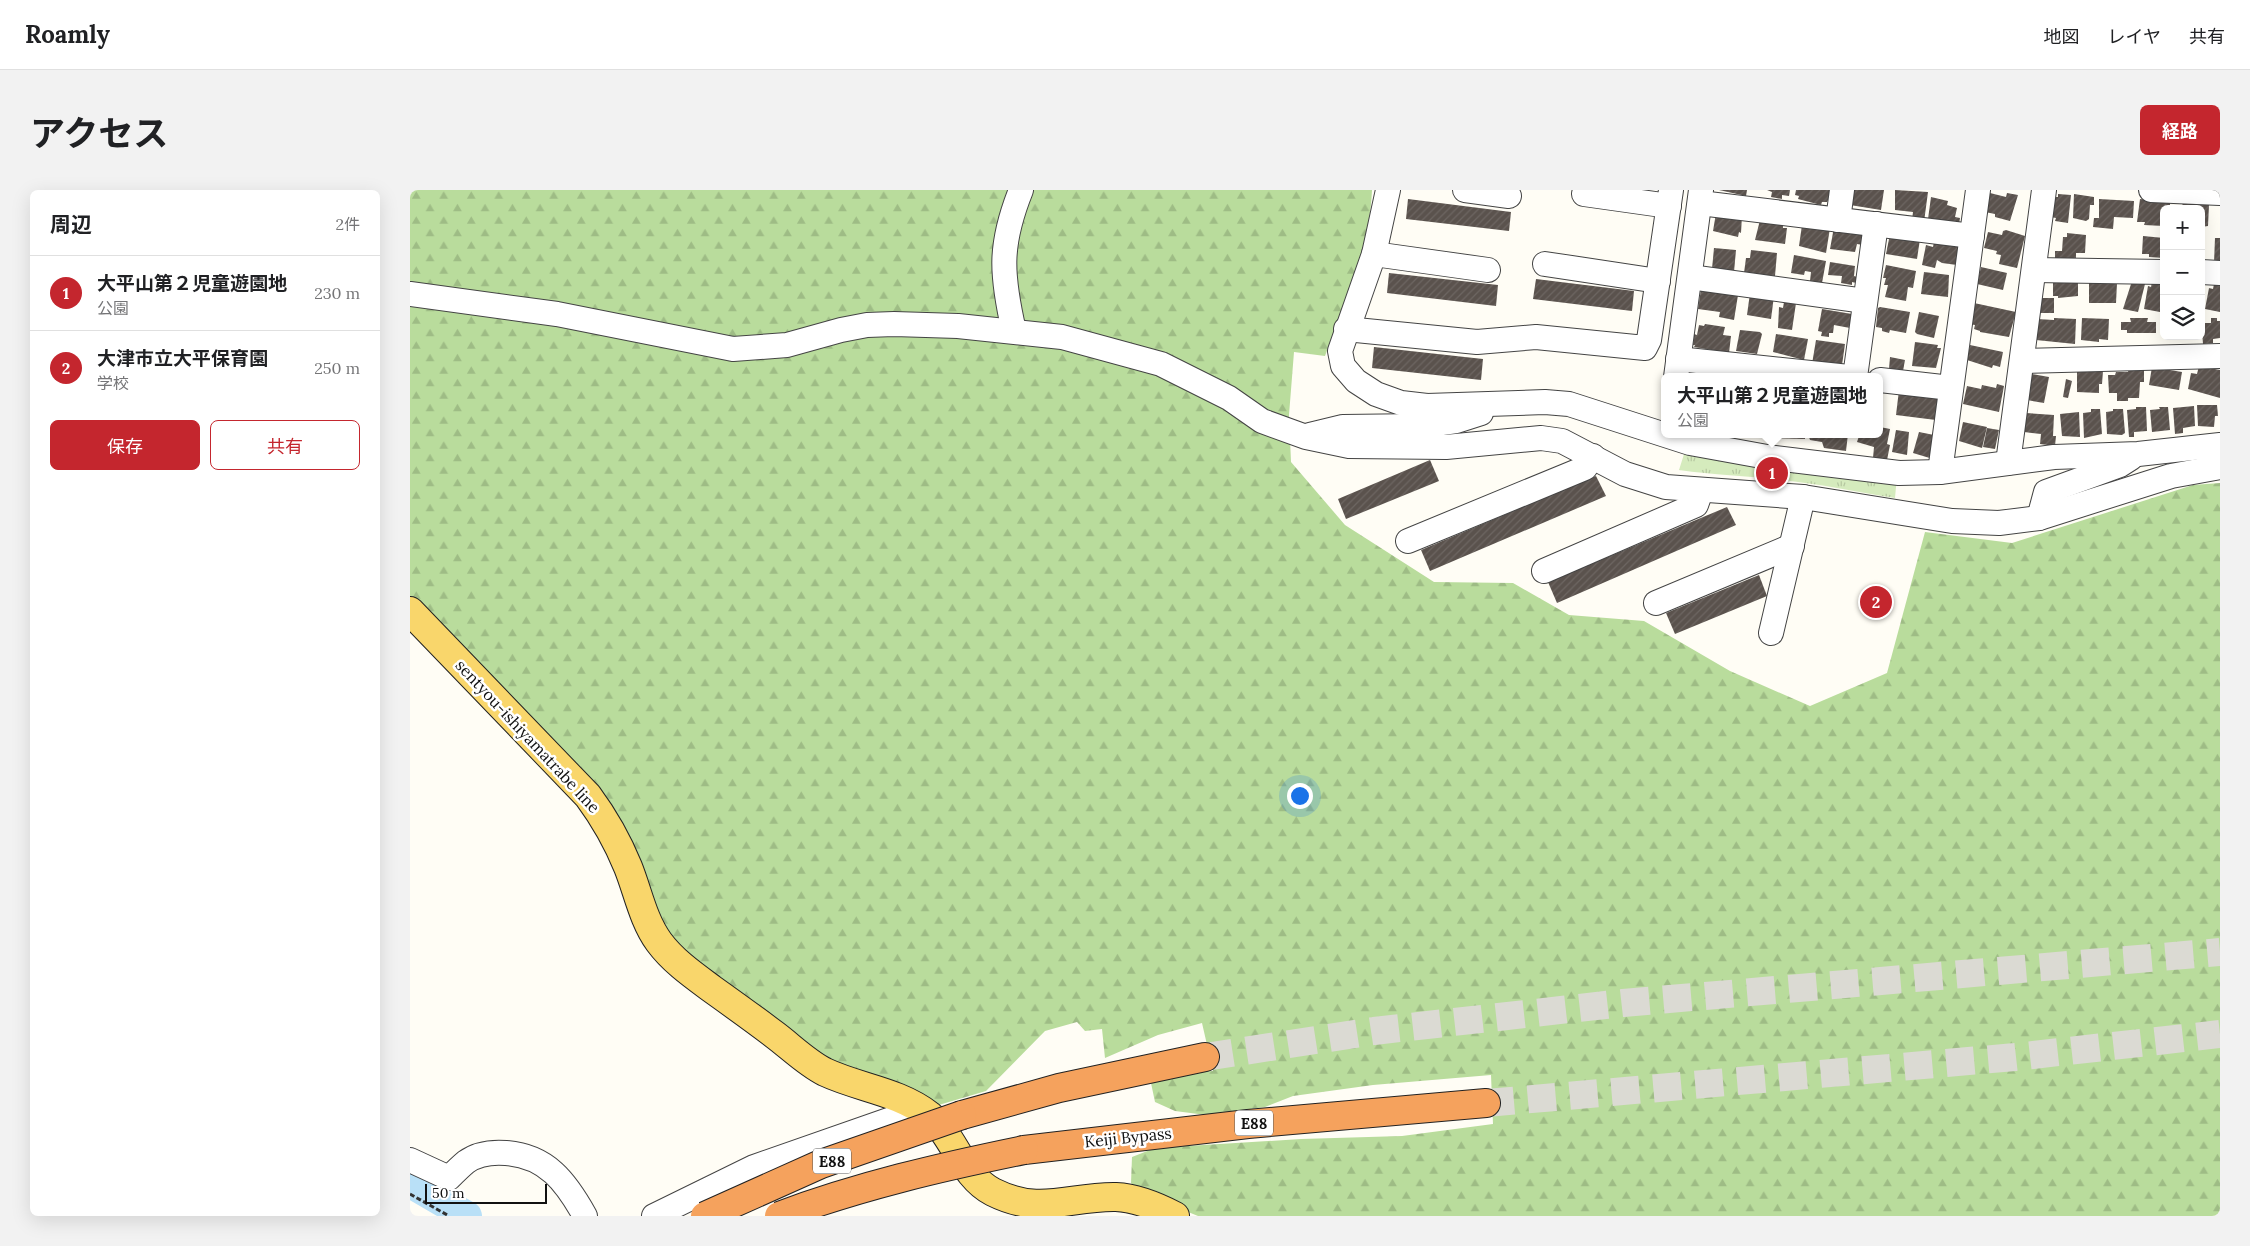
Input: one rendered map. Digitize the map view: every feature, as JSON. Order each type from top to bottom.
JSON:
[{"type":"highway","name":"E88","points":[[705,1216],[821,1164],[962,1115],[1059,1088],[1205,1057]]},
{"type":"highway","name":"Keiji Bypass","points":[[779,1216],[811,1204],[938,1167],[1024,1150],[1248,1124],[1486,1103]]},
{"type":"main road","name":"sentyou-ishiyamatrabe line","points":[[410,611],[588,796],[610,826],[629,868],[644,916],[655,936],[684,968],[823,1071],[853,1083],[890,1093],[929,1116],[948,1138],[974,1178],[992,1192],[1018,1201],[1042,1205],[1114,1197],[1134,1198],[1175,1216]]},
{"type":"street","points":[[1014,331],[1004,277],[1004,252],[1005,238],[1021,190]]},
{"type":"street","points":[[1388,190],[1374,254],[1346,329],[1340,351],[1342,366],[1356,381],[1376,394],[1401,403],[1427,406],[1545,402],[1569,404],[1661,433]]},
{"type":"street","points":[[1465,190],[1509,196]]},
{"type":"street","points":[[1838,220],[1842,190]]},
{"type":"street","points":[[1940,472],[1978,190]]},
{"type":"street","points":[[2008,463],[2044,190]]},
{"type":"street","points":[[2150,190],[2220,193]]},
{"type":"street","points":[[1346,329],[1477,342],[1536,337],[1645,348],[1649,340],[1670,198],[1584,194]]},
{"type":"street","points":[[1773,373],[1677,368],[1700,196],[1838,220],[1972,236]]},
{"type":"street","points":[[1856,373],[1876,224]]},
{"type":"street","points":[[1374,254],[1488,270]]},
{"type":"street","points":[[1545,264],[1658,280]]},
{"type":"street","points":[[2034,270],[2160,272]]},
{"type":"street","points":[[2205,272],[2220,273]]},
{"type":"street","points":[[1690,278],[1866,301]]},
{"type":"street","points":[[410,294],[557,314],[733,349],[787,345],[832,332],[867,325],[922,324],[1062,336],[1161,364],[1229,398],[1262,421],[1306,437],[1349,446],[1446,447],[1541,438],[1562,441],[1637,479],[1666,487],[1803,497],[1952,521],[1999,523],[2039,518],[2171,476],[2220,467]]},
{"type":"street","points":[[2022,361],[2220,356]]},
{"type":"street","points":[[1883,380],[1951,388]]},
{"type":"street","points":[[1306,437],[1343,427],[1420,426],[1456,421],[1479,415],[1492,404]]},
{"type":"street","points":[[1680,438],[1731,451],[1767,457],[1899,473],[1940,472],[2054,456],[2138,454],[2220,445]]},
{"type":"street","points":[[2039,518],[2046,492],[2120,465],[2138,454]]},
{"type":"street","points":[[1408,541],[1584,468],[1593,456]]},
{"type":"street","points":[[1544,571],[1696,505],[1701,491]]},
{"type":"street","points":[[1770,634],[1803,497]]},
{"type":"street","points":[[1656,603],[1792,546]]},
{"type":"street","points":[[654,1216],[754,1167],[897,1116],[911,1104]]},
{"type":"street","points":[[410,1160],[448,1178],[467,1161],[492,1152],[523,1154],[540,1162],[557,1175],[576,1199],[585,1216]]},
{"type":"path","points":[[410,1194],[450,1216]]},
{"type":"green space","points":[[410,190],[1372,190],[1370,211],[1361,253],[1348,295],[1325,356],[1294,352],[1289,415],[1291,462],[1345,525],[1434,582],[1513,583],[1569,615],[1644,621],[1730,671],[1810,706],[1887,673],[1925,532],[2012,543],[2193,485],[2220,483],[2220,1216],[1198,1216],[1139,1192],[1131,1183],[1132,1157],[1155,1148],[1301,1139],[1402,1136],[1493,1124],[1491,1075],[1373,1085],[1293,1096],[1265,1107],[1206,1115],[1175,1111],[1155,1102],[1151,1083],[1176,1073],[1213,1071],[1202,1023],[1158,1035],[1105,1058],[1102,1029],[1085,1031],[1077,1022],[1045,1031],[986,1091],[932,1107],[840,1067],[698,968],[662,923],[605,804],[410,597]]},
{"type":"green space","points":[[1685,451],[1897,476],[1895,498],[1796,482],[1679,470]]},
{"type":"building","points":[[1719,190],[1747,190],[1746,196]]},
{"type":"building","points":[[1767,190],[1790,190],[1789,196],[1782,195],[1782,199],[1771,197],[1772,192]]},
{"type":"building","points":[[1796,190],[1833,190],[1827,202],[1822,202],[1821,205],[1798,199],[1799,196],[1795,195]]},
{"type":"building","points":[[1851,190],[1884,190],[1881,210],[1850,205]]},
{"type":"building","points":[[1895,190],[1928,192],[1924,222],[1912,220],[1913,212],[1895,210]]},
{"type":"building","points":[[1990,193],[2006,197],[2007,193],[2018,195],[2010,221],[1995,217],[1995,214],[1985,212]]},
{"type":"building","points":[[2058,194],[2071,195],[2068,223],[2055,221],[2056,218],[2050,217],[2054,197],[2058,197]]},
{"type":"building","points":[[2074,194],[2094,197],[2094,205],[2090,205],[2089,219],[2086,221],[2073,218]]},
{"type":"building","points":[[1931,197],[1948,201],[1947,205],[1957,208],[1955,217],[1960,218],[1959,224],[1928,219]]},
{"type":"building","points":[[1408,199],[1511,212],[1509,231],[1406,219]]},
{"type":"building","points":[[2099,199],[2134,201],[2133,218],[2114,217],[2113,229],[2093,227],[2094,218],[2099,218]]},
{"type":"building","points":[[2140,199],[2170,202],[2170,205],[2160,205],[2160,226],[2144,225],[2145,222],[2137,222]]},
{"type":"building","points":[[2183,200],[2209,205],[2208,226],[2205,226],[2205,205],[2182,205]]},
{"type":"building","points":[[1716,213],[1742,216],[1741,233],[1739,232],[1738,237],[1713,231]]},
{"type":"building","points":[[1760,220],[1783,224],[1783,228],[1787,228],[1785,244],[1755,240]]},
{"type":"building","points":[[1802,225],[1830,228],[1826,253],[1799,246]]},
{"type":"building","points":[[1834,227],[1865,233],[1863,245],[1857,244],[1855,252],[1830,249]]},
{"type":"building","points":[[2006,230],[2025,236],[2017,268],[1999,264],[2001,255],[1996,254],[1997,251],[1984,248],[1988,232],[2002,235],[2003,231]]},
{"type":"building","points":[[2067,233],[2086,235],[2085,253],[2076,253],[2076,262],[2055,260],[2055,251],[2062,251],[2063,237],[2067,237]]},
{"type":"building","points":[[1890,234],[1920,239],[1917,259],[1886,254]]},
{"type":"building","points":[[2143,236],[2160,238],[2160,258],[2149,257],[2149,254],[2142,254]]},
{"type":"building","points":[[2215,238],[2220,238],[2220,263],[2214,263]]},
{"type":"building","points":[[1934,242],[1960,247],[1957,265],[1942,263],[1937,260],[1935,268],[1922,265],[1926,245],[1933,247]]},
{"type":"building","points":[[1714,248],[1736,250],[1734,272],[1712,269]]},
{"type":"building","points":[[1751,250],[1777,253],[1775,276],[1744,273],[1746,258],[1750,258]]},
{"type":"building","points":[[1794,255],[1826,261],[1822,283],[1810,281],[1811,272],[1805,271],[1804,275],[1791,273]]},
{"type":"building","points":[[1830,262],[1855,266],[1854,276],[1857,277],[1856,283],[1852,282],[1852,285],[1841,283],[1842,276],[1828,275]]},
{"type":"building","points":[[1886,265],[1916,271],[1913,288],[1908,287],[1906,301],[1885,297],[1888,285],[1884,285],[1886,278],[1883,278]]},
{"type":"building","points":[[1981,267],[2007,273],[2003,290],[1977,284]]},
{"type":"building","points":[[1924,272],[1949,275],[1948,297],[1921,294]]},
{"type":"building","points":[[1389,273],[1498,285],[1496,306],[1387,293]]},
{"type":"building","points":[[2053,277],[2078,277],[2078,296],[2058,298],[2058,296],[2053,296]]},
{"type":"building","points":[[1536,279],[1634,291],[1632,311],[1533,299]]},
{"type":"building","points":[[2132,281],[2145,284],[2138,312],[2123,309]]},
{"type":"building","points":[[2089,282],[2117,283],[2116,303],[2089,303]]},
{"type":"building","points":[[2152,282],[2160,283],[2160,312],[2144,309],[2148,286],[2151,287]]},
{"type":"building","points":[[2214,284],[2220,285],[2220,312],[2205,309],[2209,288],[2213,289]]},
{"type":"building","points":[[1701,289],[1738,295],[1734,320],[1719,317],[1720,312],[1698,309]]},
{"type":"building","points":[[1750,293],[1774,296],[1771,319],[1747,315]]},
{"type":"building","points":[[2040,298],[2054,298],[2054,313],[2040,313]]},
{"type":"building","points":[[1784,302],[1796,303],[1792,330],[1778,328],[1779,307],[1783,308]]},
{"type":"building","points":[[1974,303],[2016,312],[2009,337],[1980,332],[1974,329],[1975,325],[1969,324]]},
{"type":"building","points":[[1878,308],[1910,312],[1906,333],[1890,330],[1889,333],[1882,331],[1882,328],[1876,327]]},
{"type":"building","points":[[1822,309],[1852,314],[1850,328],[1834,325],[1833,333],[1829,333],[1829,337],[1821,336],[1822,332],[1818,331]]},
{"type":"building","points":[[1919,312],[1939,316],[1934,338],[1915,332]]},
{"type":"building","points":[[2054,318],[2076,319],[2075,344],[2036,340],[2037,319],[2054,320]]},
{"type":"building","points":[[2082,318],[2109,319],[2108,340],[2099,339],[2099,342],[2081,340]]},
{"type":"building","points":[[2130,318],[2148,318],[2147,322],[2156,322],[2156,333],[2127,333],[2127,330],[2121,330],[2121,322],[2131,322]]},
{"type":"building","points":[[2211,318],[2217,318],[2217,321],[2220,321],[2220,338],[2213,339],[2213,343],[2203,344],[2203,340],[2205,340],[2205,323],[2211,323]]},
{"type":"building","points":[[1705,324],[1725,327],[1723,335],[1731,336],[1729,353],[1694,347],[1694,334],[1697,335],[1699,325],[1704,326]]},
{"type":"building","points":[[1740,330],[1760,332],[1762,334],[1757,354],[1736,351]]},
{"type":"building","points":[[1776,334],[1808,339],[1804,360],[1773,352]]},
{"type":"building","points":[[1816,340],[1845,344],[1842,365],[1824,362],[1824,366],[1812,364]]},
{"type":"building","points":[[1915,342],[1938,345],[1937,348],[1941,348],[1936,368],[1912,366]]},
{"type":"building","points":[[1970,345],[2003,352],[2000,367],[1993,365],[1992,368],[1967,360]]},
{"type":"building","points":[[1374,347],[1483,359],[1481,380],[1372,368]]},
{"type":"building","points":[[1890,357],[1905,360],[1903,371],[1889,369]]},
{"type":"building","points":[[2199,366],[2220,370],[2220,398],[2188,389],[2191,373],[2197,374]]},
{"type":"building","points":[[2152,367],[2182,372],[2179,390],[2149,385]]},
{"type":"building","points":[[2129,368],[2144,368],[2144,382],[2140,382],[2139,398],[2117,401],[2117,393],[2109,393],[2108,375],[2115,375],[2116,372],[2128,372]]},
{"type":"building","points":[[2077,370],[2103,371],[2102,384],[2099,384],[2099,393],[2077,392]]},
{"type":"building","points":[[2032,374],[2049,377],[2044,403],[2027,400]]},
{"type":"building","points":[[2066,379],[2072,381],[2068,398],[2063,397]]},
{"type":"building","points":[[1997,384],[2004,386],[1999,412],[1963,404],[1967,386],[1981,389],[1982,385],[1996,388]]},
{"type":"building","points":[[1899,390],[1905,394],[1922,397],[1922,394],[1940,394],[1936,420],[1896,415]]},
{"type":"building","points":[[2197,405],[2217,405],[2218,416],[2215,416],[2214,427],[2198,426]]},
{"type":"building","points":[[2194,406],[2195,426],[2183,428],[2183,433],[2175,434],[2173,408]]},
{"type":"building","points":[[2136,407],[2146,407],[2147,431],[2134,432],[2134,437],[2129,437],[2127,410],[2136,409]]},
{"type":"building","points":[[2159,407],[2168,407],[2170,430],[2152,432],[2150,410],[2160,409]]},
{"type":"building","points":[[2091,409],[2100,409],[2102,434],[2084,438],[2083,413],[2091,412]]},
{"type":"building","points":[[2113,409],[2123,409],[2125,433],[2122,435],[2107,434],[2106,412],[2113,411]]},
{"type":"building","points":[[2079,412],[2080,437],[2062,436],[2060,414]]},
{"type":"building","points":[[2025,413],[2054,415],[2053,436],[2056,436],[2055,446],[2040,444],[2041,434],[2024,432]]},
{"type":"building","points":[[1963,422],[1987,427],[1982,448],[1959,441]]},
{"type":"building","points":[[1883,428],[1890,429],[1887,444],[1890,445],[1887,460],[1873,458],[1874,447],[1857,442],[1858,438],[1883,438]]},
{"type":"building","points":[[1987,428],[1999,430],[1995,449],[1983,447]]},
{"type":"building","points":[[1896,430],[1909,432],[1907,455],[1892,452]]},
{"type":"building","points":[[1919,432],[1934,435],[1933,459],[1913,453]]},
{"type":"building","points":[[1809,438],[1848,438],[1846,451],[1824,448],[1822,442],[1810,440]]},
{"type":"building","points":[[1430,460],[1439,481],[1346,519],[1338,499]]},
{"type":"building","points":[[1596,476],[1606,496],[1430,571],[1421,550]]},
{"type":"building","points":[[1727,507],[1736,525],[1557,603],[1548,582]]},
{"type":"building","points":[[1759,575],[1767,596],[1675,634],[1666,613]]},
{"type":"waterway","points":[[410,1183],[467,1216]]},
{"type":"tunnel","points":[[1205,1057],[1374,1031],[1623,1003],[2220,952]]},
{"type":"tunnel","points":[[1486,1103],[2015,1057],[2220,1034]]},
{"type":"place","name":"大平山第２児童遊園地","points":[[1772,473]]},
{"type":"place","name":"大津市立大平保育園","points":[[1876,602]]}]
